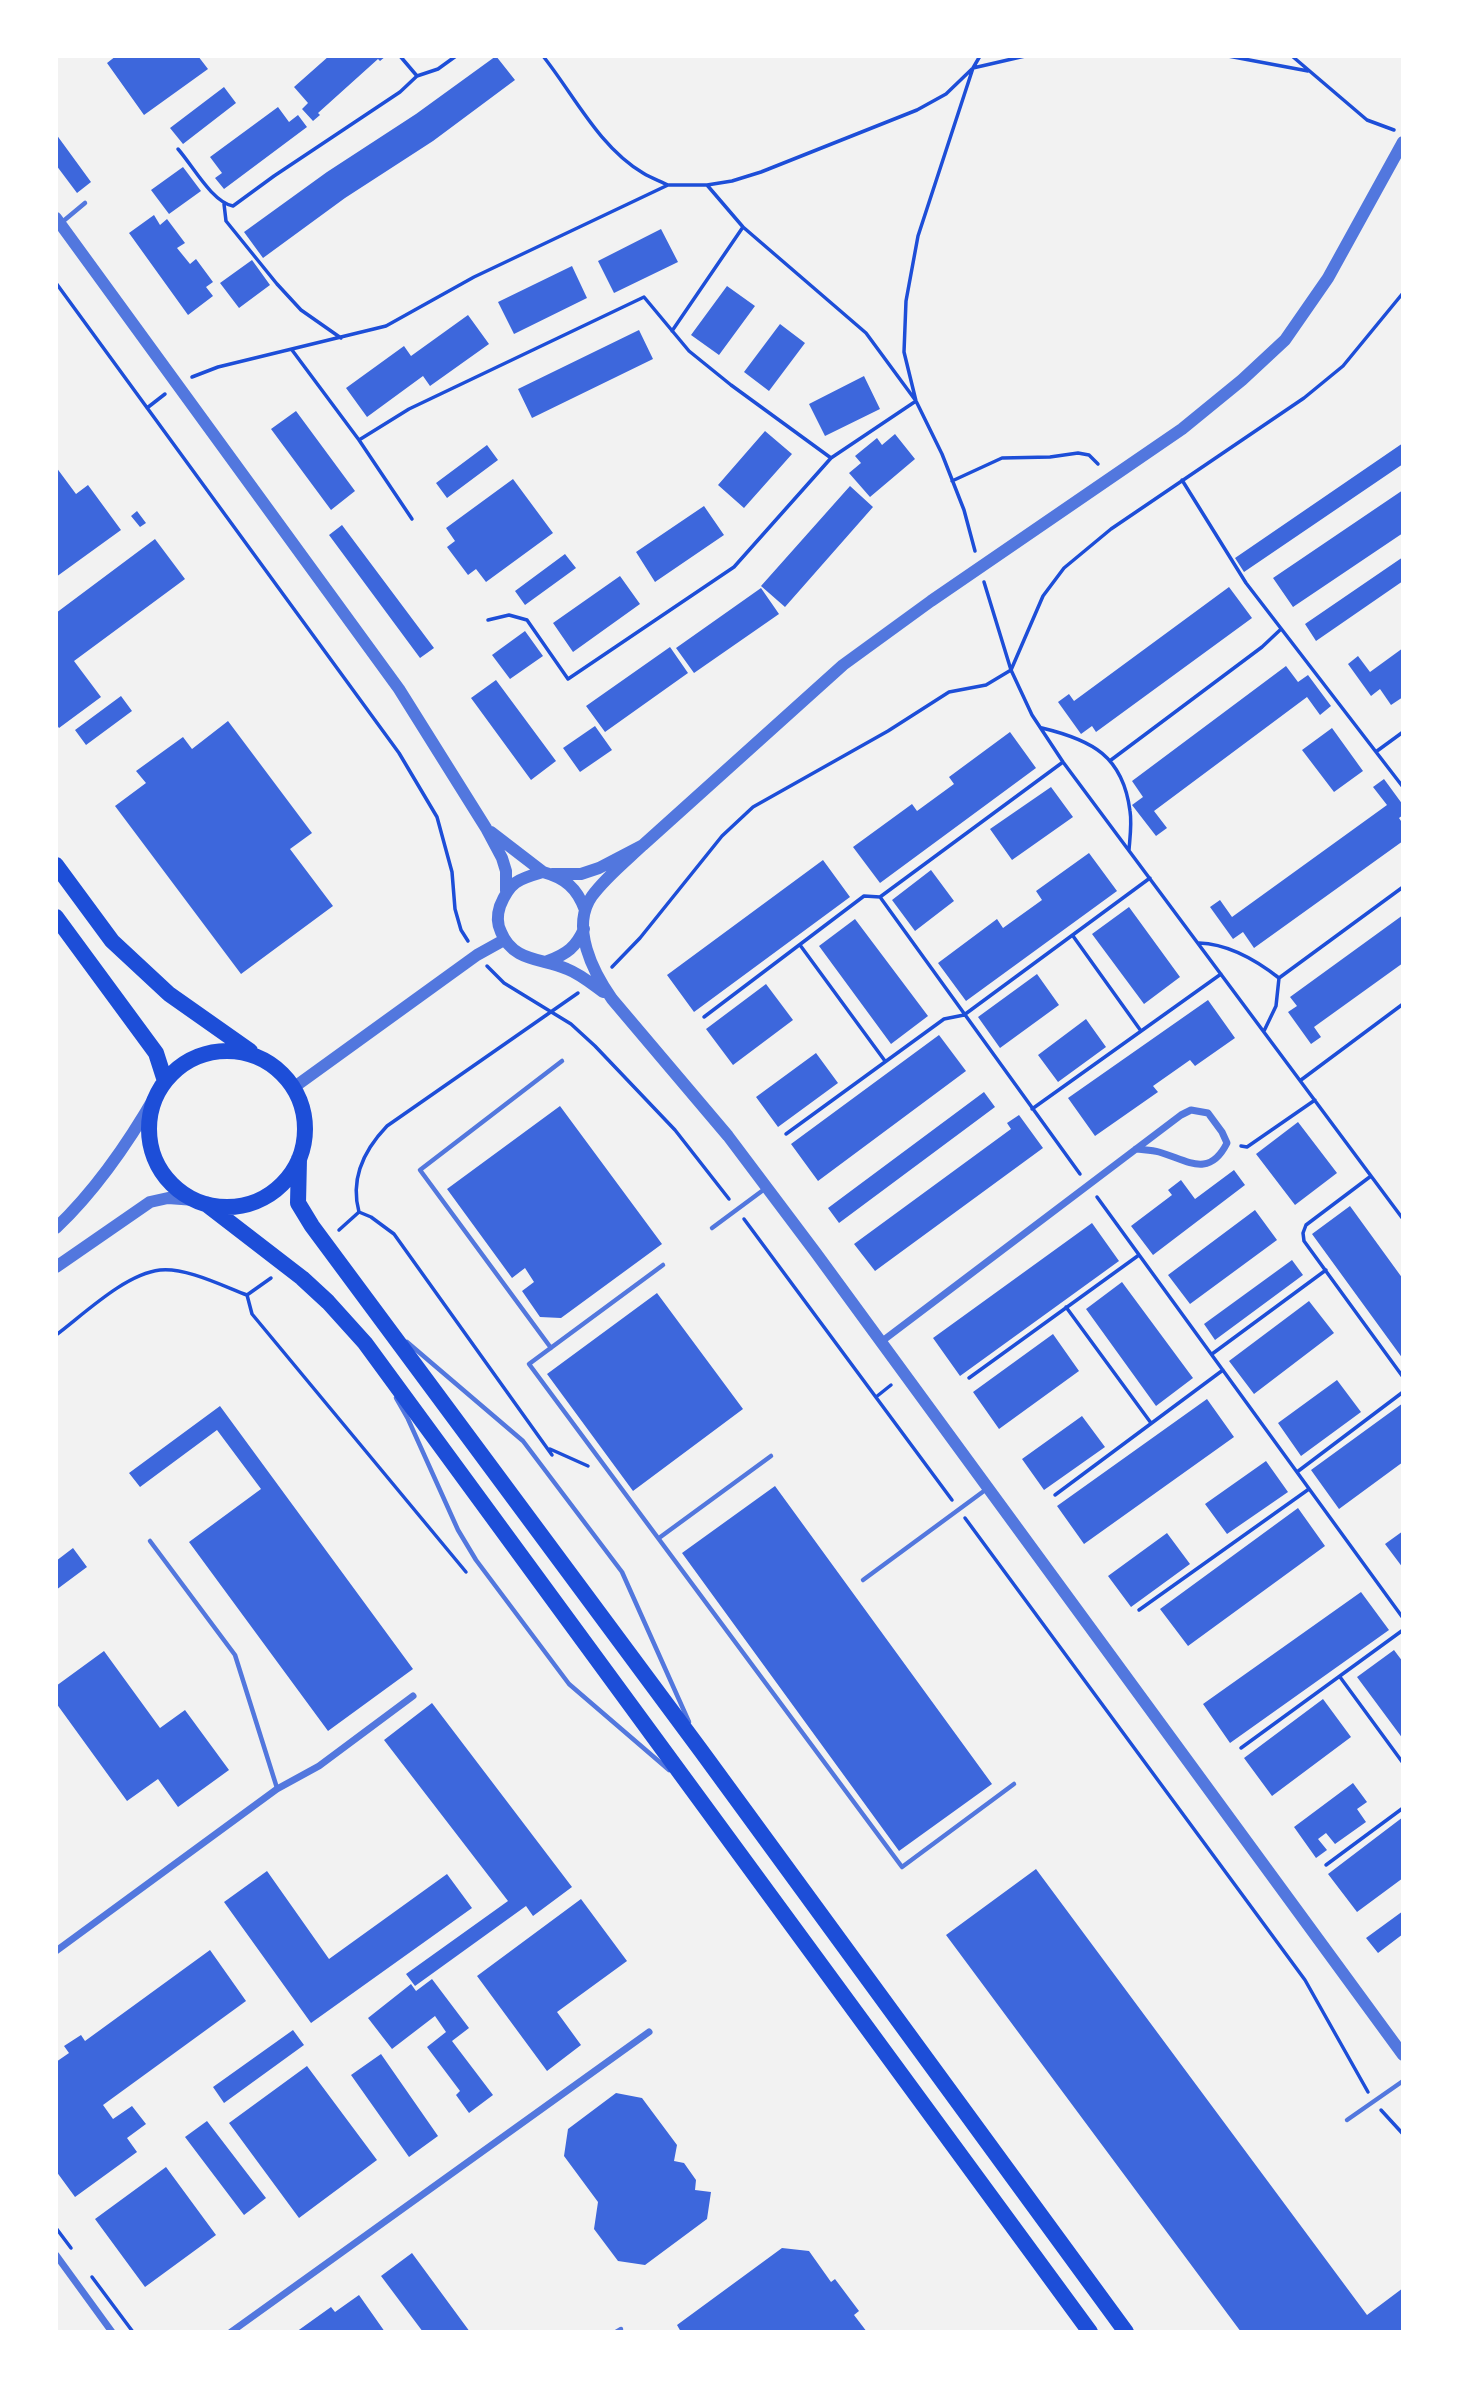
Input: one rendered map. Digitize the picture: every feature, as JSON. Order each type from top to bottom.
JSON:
[{"type":"highway","points":[[56,865],[112,941],[169,994],[278,1069],[300,1101],[304,1144],[288,1178],[261,1199],[228,1207],[200,1202]]},
{"type":"highway","points":[[56,917],[156,1053],[161,1087]]},
{"type":"highway","points":[[257,1057],[243,1052],[214,1051],[186,1061],[161,1087],[149,1122],[152,1153],[165,1177],[176,1188],[200,1202],[302,1278],[365,1343],[1090,2332]]},
{"type":"highway","points":[[299,1159],[298,1203],[312,1226],[702,1752],[1126,2332]]},
{"type":"street","points":[[585,910],[598,889],[643,845],[843,666],[953,586],[1182,429],[1242,380],[1285,340],[1328,278],[1403,142]]},
{"type":"street","points":[[58,220],[392,679],[486,828],[506,871],[506,891],[498,912],[498,927],[504,940],[514,952],[533,961],[548,961],[567,954],[578,943],[584,929]]},
{"type":"street","points":[[486,828],[531,864],[567,881],[579,894],[585,910],[584,929],[594,981]]},
{"type":"street","points":[[506,891],[518,880],[547,873],[581,874],[599,868],[643,845]]},
{"type":"street","points":[[293,1088],[477,956],[504,940]]},
{"type":"street","points":[[548,961],[594,981],[727,1136],[1403,2055]]},
{"type":"street","points":[[56,1228],[104,1173],[136,1130],[161,1087]]},
{"type":"street","points":[[881,1342],[1136,1149],[1191,1110],[1208,1113],[1227,1143],[1221,1154],[1211,1163],[1195,1165],[1158,1152],[1136,1149]]},
{"type":"street","points":[[56,1267],[150,1202],[168,1198],[200,1202]]},
{"type":"street","points":[[56,1951],[277,1789],[319,1766],[413,1696]]},
{"type":"street","points":[[231,2332],[649,2032]]},
{"type":"street","points":[[56,2255],[112,2332]]},
{"type":"lane","points":[[58,220],[85,203]]},
{"type":"lane","points":[[551,1348],[420,1170],[562,1061]]},
{"type":"lane","points":[[712,1228],[766,1187]]},
{"type":"lane","points":[[663,1265],[529,1364],[902,1867],[1014,1784]]},
{"type":"lane","points":[[386,1325],[523,1440],[622,1572],[702,1752]]},
{"type":"lane","points":[[365,1343],[408,1419],[458,1530],[475,1560],[569,1684],[651,1753],[701,1801]]},
{"type":"lane","points":[[658,1538],[771,1456]]},
{"type":"lane","points":[[863,1580],[988,1488]]},
{"type":"lane","points":[[150,1541],[234,1655],[277,1789]]},
{"type":"lane","points":[[1347,2120],[1403,2081]]},
{"type":"path","points":[[400,56],[417,76]]},
{"type":"path","points":[[178,149],[193,165],[215,197],[224,204],[233,206],[400,92],[417,76],[438,69],[456,56]]},
{"type":"path","points":[[543,56],[590,122],[613,148],[642,173],[668,185],[707,186],[761,172],[917,110],[946,94],[973,68],[1024,56]]},
{"type":"path","points":[[964,510],[916,401],[904,352],[906,301],[918,236],[973,68],[980,56]]},
{"type":"path","points":[[1228,56],[1310,71]]},
{"type":"path","points":[[1292,56],[1367,120],[1403,132]]},
{"type":"path","points":[[147,408],[195,376],[218,367],[386,326],[474,277],[668,185]]},
{"type":"path","points":[[707,186],[743,227],[866,333],[916,401]]},
{"type":"path","points":[[224,204],[226,221],[277,284],[301,310],[341,338]]},
{"type":"path","points":[[672,331],[743,227]]},
{"type":"path","points":[[359,1213],[356,1201],[359,1169],[364,1153],[387,1126],[613,966],[640,938],[722,836],[753,807],[888,731],[950,692],[986,685],[1011,670],[1043,596],[1064,568],[1111,530],[1304,398],[1343,366],[1403,293]]},
{"type":"path","points":[[359,440],[409,409],[644,297],[689,351],[831,458]]},
{"type":"path","points":[[292,350],[359,440],[412,519]]},
{"type":"path","points":[[488,620],[509,615],[527,620],[568,679],[734,567],[831,458],[916,401]]},
{"type":"path","points":[[952,481],[1002,458],[1050,457],[1078,453],[1089,455],[1098,464]]},
{"type":"path","points":[[1182,480],[1246,583],[1403,787]]},
{"type":"path","points":[[1111,760],[1262,647],[1280,630]]},
{"type":"path","points":[[999,632],[1011,670],[1040,727],[1063,762],[1403,1219]]},
{"type":"path","points":[[1040,727],[1069,734],[1098,748],[1111,760],[1122,782],[1130,811],[1129,851]]},
{"type":"path","points":[[1377,751],[1403,732]]},
{"type":"path","points":[[786,1134],[944,1019],[964,1015],[1150,878]]},
{"type":"path","points":[[1264,1031],[1276,1006],[1279,978],[1403,887]]},
{"type":"path","points":[[704,1017],[864,896],[880,897]]},
{"type":"path","points":[[1073,935],[1141,1031]]},
{"type":"path","points":[[1199,943],[1213,944],[1258,961],[1279,978]]},
{"type":"path","points":[[800,945],[886,1061]]},
{"type":"path","points":[[1032,1109],[1221,974]]},
{"type":"path","points":[[1301,1080],[1403,1004]]},
{"type":"path","points":[[1227,1143],[1247,1147],[1315,1100]]},
{"type":"path","points":[[1371,1176],[1306,1225],[1304,1241],[1403,1377]]},
{"type":"path","points":[[336,1232],[359,1213]]},
{"type":"path","points":[[359,1213],[371,1217],[394,1234],[554,1457]]},
{"type":"path","points":[[969,1378],[1139,1255]]},
{"type":"path","points":[[56,1335],[138,1276],[162,1270],[190,1274],[247,1295]]},
{"type":"path","points":[[1212,1354],[1326,1270]]},
{"type":"path","points":[[247,1295],[275,1275]]},
{"type":"path","points":[[247,1295],[252,1314],[474,1581]]},
{"type":"path","points":[[1066,1307],[1151,1423]]},
{"type":"path","points":[[1055,1495],[1223,1370]]},
{"type":"path","points":[[1297,1472],[1403,1392]]},
{"type":"path","points":[[548,1448],[613,1477]]},
{"type":"path","points":[[1139,1611],[1309,1489]]},
{"type":"path","points":[[1241,1748],[1403,1630]]},
{"type":"path","points":[[1340,1676],[1403,1763]]},
{"type":"path","points":[[1326,1865],[1403,1808]]},
{"type":"building","points":[[116,56],[198,56],[208,69],[144,115],[107,63]]},
{"type":"building","points":[[329,56],[386,56],[380,61],[378,59],[318,113],[320,115],[313,121],[302,109],[308,103],[294,87]]},
{"type":"building","points":[[496,56],[515,80],[433,141],[345,198],[263,258],[244,232]]},
{"type":"building","points":[[224,87],[236,103],[183,144],[170,128]]},
{"type":"building","points":[[278,107],[289,122],[298,115],[307,127],[224,189],[215,178],[222,173],[210,157]]},
{"type":"building","points":[[56,134],[91,182],[77,193],[56,165]]},
{"type":"building","points":[[183,167],[201,191],[169,214],[151,190]]},
{"type":"building","points":[[154,215],[160,225],[167,219],[185,243],[177,248],[190,264],[196,259],[213,282],[206,287],[213,296],[188,315],[129,233]]},
{"type":"building","points":[[661,229],[678,262],[614,293],[598,261]]},
{"type":"building","points":[[252,260],[270,285],[239,308],[220,283]]},
{"type":"building","points":[[572,266],[587,298],[514,334],[498,302]]},
{"type":"building","points":[[727,286],[755,306],[719,355],[691,335]]},
{"type":"building","points":[[468,315],[489,344],[430,386],[423,376],[367,417],[346,388],[404,346],[411,356]]},
{"type":"building","points":[[780,324],[805,343],[769,391],[744,372]]},
{"type":"building","points":[[639,330],[653,359],[532,418],[518,389]]},
{"type":"building","points":[[864,376],[880,409],[825,436],[809,404]]},
{"type":"building","points":[[296,411],[355,491],[331,510],[271,429]]},
{"type":"building","points":[[765,431],[792,454],[744,508],[718,485]]},
{"type":"building","points":[[895,434],[915,459],[870,497],[849,473],[861,463],[855,456],[877,438],[882,445]]},
{"type":"building","points":[[1403,443],[1403,464],[1244,572],[1235,558]]},
{"type":"building","points":[[487,445],[498,460],[447,498],[436,483]]},
{"type":"building","points":[[56,467],[76,494],[88,485],[121,530],[56,577]]},
{"type":"building","points":[[513,479],[553,533],[486,582],[476,569],[468,575],[447,547],[455,541],[446,528]]},
{"type":"building","points":[[850,486],[873,507],[785,607],[761,586]]},
{"type":"building","points":[[1403,490],[1403,533],[1293,607],[1273,578]]},
{"type":"building","points":[[704,506],[724,535],[655,582],[636,552]]},
{"type":"building","points":[[137,511],[146,523],[140,527],[131,516]]},
{"type":"building","points":[[342,525],[434,648],[420,658],[329,535]]},
{"type":"building","points":[[155,539],[185,579],[74,661],[101,697],[59,728],[56,724],[56,613]]},
{"type":"building","points":[[565,554],[576,568],[525,605],[515,591]]},
{"type":"building","points":[[1403,557],[1403,581],[1316,641],[1305,624]]},
{"type":"building","points":[[620,576],[640,604],[573,652],[553,623]]},
{"type":"building","points":[[1229,587],[1252,618],[1096,732],[1092,726],[1081,734],[1058,702],[1069,694],[1074,701]]},
{"type":"building","points":[[761,588],[779,614],[694,673],[676,648]]},
{"type":"building","points":[[525,631],[543,656],[510,679],[492,655]]},
{"type":"building","points":[[670,647],[688,673],[605,732],[586,706]]},
{"type":"building","points":[[1403,648],[1403,697],[1391,705],[1380,689],[1371,696],[1348,664],[1358,656],[1370,672]]},
{"type":"building","points":[[1286,666],[1298,682],[1308,675],[1331,706],[1320,715],[1307,697],[1154,811],[1167,828],[1156,836],[1132,805],[1143,797],[1132,781]]},
{"type":"building","points":[[496,680],[556,761],[531,780],[471,698]]},
{"type":"building","points":[[121,696],[132,711],[86,745],[75,730]]},
{"type":"building","points":[[228,721],[312,833],[290,849],[333,906],[241,974],[115,806],[146,783],[136,771],[183,737],[192,749]]},
{"type":"building","points":[[595,726],[612,750],[580,772],[563,748]]},
{"type":"building","points":[[1332,728],[1363,771],[1334,792],[1302,750]]},
{"type":"building","points":[[1010,732],[1036,768],[880,883],[853,847],[912,804],[917,811],[954,784],[949,777]]},
{"type":"building","points":[[1384,779],[1403,805],[1403,815],[1399,818],[1403,824],[1403,841],[1254,948],[1243,932],[1233,939],[1210,907],[1220,900],[1232,917],[1387,805],[1373,787]]},
{"type":"building","points":[[1051,787],[1073,817],[1012,860],[990,829]]},
{"type":"building","points":[[1089,853],[1117,891],[966,1001],[938,963],[997,919],[1003,928],[1042,900],[1036,891]]},
{"type":"building","points":[[823,860],[850,897],[694,1012],[667,975]]},
{"type":"building","points":[[931,870],[954,901],[915,931],[892,900]]},
{"type":"building","points":[[1129,907],[1180,977],[1144,1004],[1092,934]]},
{"type":"building","points":[[1403,915],[1403,963],[1314,1027],[1321,1037],[1311,1044],[1288,1012],[1297,1006],[1290,997]]},
{"type":"building","points":[[855,919],[928,1016],[891,1044],[819,946]]},
{"type":"building","points":[[1037,974],[1059,1005],[1000,1048],[978,1017]]},
{"type":"building","points":[[766,984],[793,1020],[733,1065],[706,1029]]},
{"type":"building","points":[[1208,1000],[1235,1038],[1195,1066],[1190,1060],[1153,1086],[1158,1092],[1095,1136],[1068,1098]]},
{"type":"building","points":[[1086,1019],[1106,1047],[1058,1082],[1038,1055]]},
{"type":"building","points":[[939,1035],[966,1071],[818,1181],[791,1144]]},
{"type":"building","points":[[816,1053],[838,1083],[778,1127],[756,1097]]},
{"type":"building","points":[[984,1092],[995,1107],[839,1223],[828,1208]]},
{"type":"building","points":[[560,1106],[662,1244],[561,1318],[540,1317],[522,1291],[534,1282],[525,1268],[512,1278],[447,1189]]},
{"type":"building","points":[[1019,1115],[1043,1148],[875,1271],[854,1244],[1011,1129],[1007,1123]]},
{"type":"building","points":[[1298,1122],[1337,1173],[1295,1205],[1256,1154]]},
{"type":"building","points":[[1234,1170],[1245,1185],[1153,1255],[1131,1226],[1172,1195],[1168,1190],[1181,1180],[1195,1199]]},
{"type":"building","points":[[1350,1206],[1403,1279],[1403,1359],[1312,1234]]},
{"type":"building","points":[[1255,1210],[1277,1240],[1190,1304],[1168,1275]]},
{"type":"building","points":[[1092,1223],[1119,1261],[960,1376],[933,1338]]},
{"type":"building","points":[[1292,1260],[1303,1275],[1215,1340],[1204,1324]]},
{"type":"building","points":[[1122,1282],[1193,1378],[1156,1406],[1086,1309]]},
{"type":"building","points":[[657,1293],[743,1409],[633,1491],[547,1374]]},
{"type":"building","points":[[1309,1301],[1334,1333],[1254,1394],[1229,1361]]},
{"type":"building","points":[[1053,1334],[1079,1371],[999,1429],[973,1392]]},
{"type":"building","points":[[1337,1380],[1361,1412],[1301,1456],[1278,1423]]},
{"type":"building","points":[[1207,1399],[1234,1437],[1084,1544],[1057,1506]]},
{"type":"building","points":[[1403,1403],[1403,1462],[1339,1509],[1311,1470]]},
{"type":"building","points":[[220,1406],[413,1669],[328,1731],[189,1542],[261,1489],[217,1430],[140,1487],[129,1473]]},
{"type":"building","points":[[1082,1416],[1105,1447],[1044,1490],[1022,1459]]},
{"type":"building","points":[[1266,1461],[1288,1492],[1227,1534],[1205,1504]]},
{"type":"building","points":[[775,1486],[992,1784],[899,1851],[682,1553]]},
{"type":"building","points":[[1298,1508],[1325,1546],[1188,1646],[1160,1609]]},
{"type":"building","points":[[1403,1531],[1403,1568],[1385,1544]]},
{"type":"building","points":[[1167,1533],[1190,1564],[1131,1607],[1108,1576]]},
{"type":"building","points":[[73,1548],[87,1567],[56,1590],[56,1561]]},
{"type":"building","points":[[1361,1592],[1389,1630],[1230,1743],[1203,1704]]},
{"type":"building","points":[[1394,1650],[1403,1662],[1403,1739],[1357,1677]]},
{"type":"building","points":[[104,1651],[160,1728],[185,1710],[229,1770],[178,1807],[158,1779],[127,1801],[56,1703],[56,1686]]},
{"type":"building","points":[[1323,1699],[1351,1737],[1272,1796],[1244,1758]]},
{"type":"building","points":[[432,1703],[572,1887],[533,1916],[526,1906],[415,1986],[406,1974],[508,1901],[384,1740]]},
{"type":"building","points":[[1353,1783],[1367,1802],[1357,1809],[1366,1822],[1335,1844],[1326,1833],[1318,1839],[1327,1850],[1316,1858],[1294,1827]]},
{"type":"building","points":[[1403,1817],[1403,1878],[1357,1912],[1328,1874]]},
{"type":"building","points":[[1036,1869],[1367,2315],[1403,2288],[1403,2332],[1241,2332],[946,1935]]},
{"type":"building","points":[[267,1871],[329,1959],[447,1874],[472,1908],[311,2023],[224,1902]]},
{"type":"building","points":[[581,1899],[627,1961],[557,2012],[581,2045],[547,2071],[477,1976]]},
{"type":"building","points":[[1403,1911],[1403,1934],[1378,1953],[1366,1938]]},
{"type":"building","points":[[210,1950],[246,2001],[103,2105],[113,2119],[132,2106],[146,2124],[127,2138],[137,2152],[75,2197],[56,2171],[56,2062],[69,2053],[64,2046],[81,2035],[85,2041]]},
{"type":"building","points":[[432,1979],[469,2028],[452,2041],[493,2095],[469,2113],[456,2095],[460,2091],[427,2047],[446,2032],[435,2016],[392,2049],[368,2018],[411,1984],[416,1991]]},
{"type":"building","points":[[293,2030],[304,2045],[224,2103],[213,2087]]},
{"type":"building","points":[[381,2054],[438,2136],[409,2157],[351,2075]]},
{"type":"building","points":[[307,2066],[377,2160],[299,2218],[229,2123]]},
{"type":"building","points":[[616,2093],[642,2098],[677,2145],[674,2161],[684,2163],[696,2180],[695,2190],[711,2192],[707,2219],[645,2265],[618,2261],[594,2229],[598,2202],[564,2156],[568,2129]]},
{"type":"building","points":[[207,2121],[266,2198],[244,2215],[185,2137]]},
{"type":"building","points":[[166,2167],[216,2235],[145,2287],[95,2219]]},
{"type":"building","points":[[782,2248],[809,2251],[831,2282],[835,2279],[859,2311],[854,2315],[867,2332],[681,2332],[677,2325]]},
{"type":"building","points":[[412,2253],[470,2332],[423,2332],[381,2276]]},
{"type":"building","points":[[359,2295],[385,2332],[296,2332],[331,2307],[335,2312]]}]
